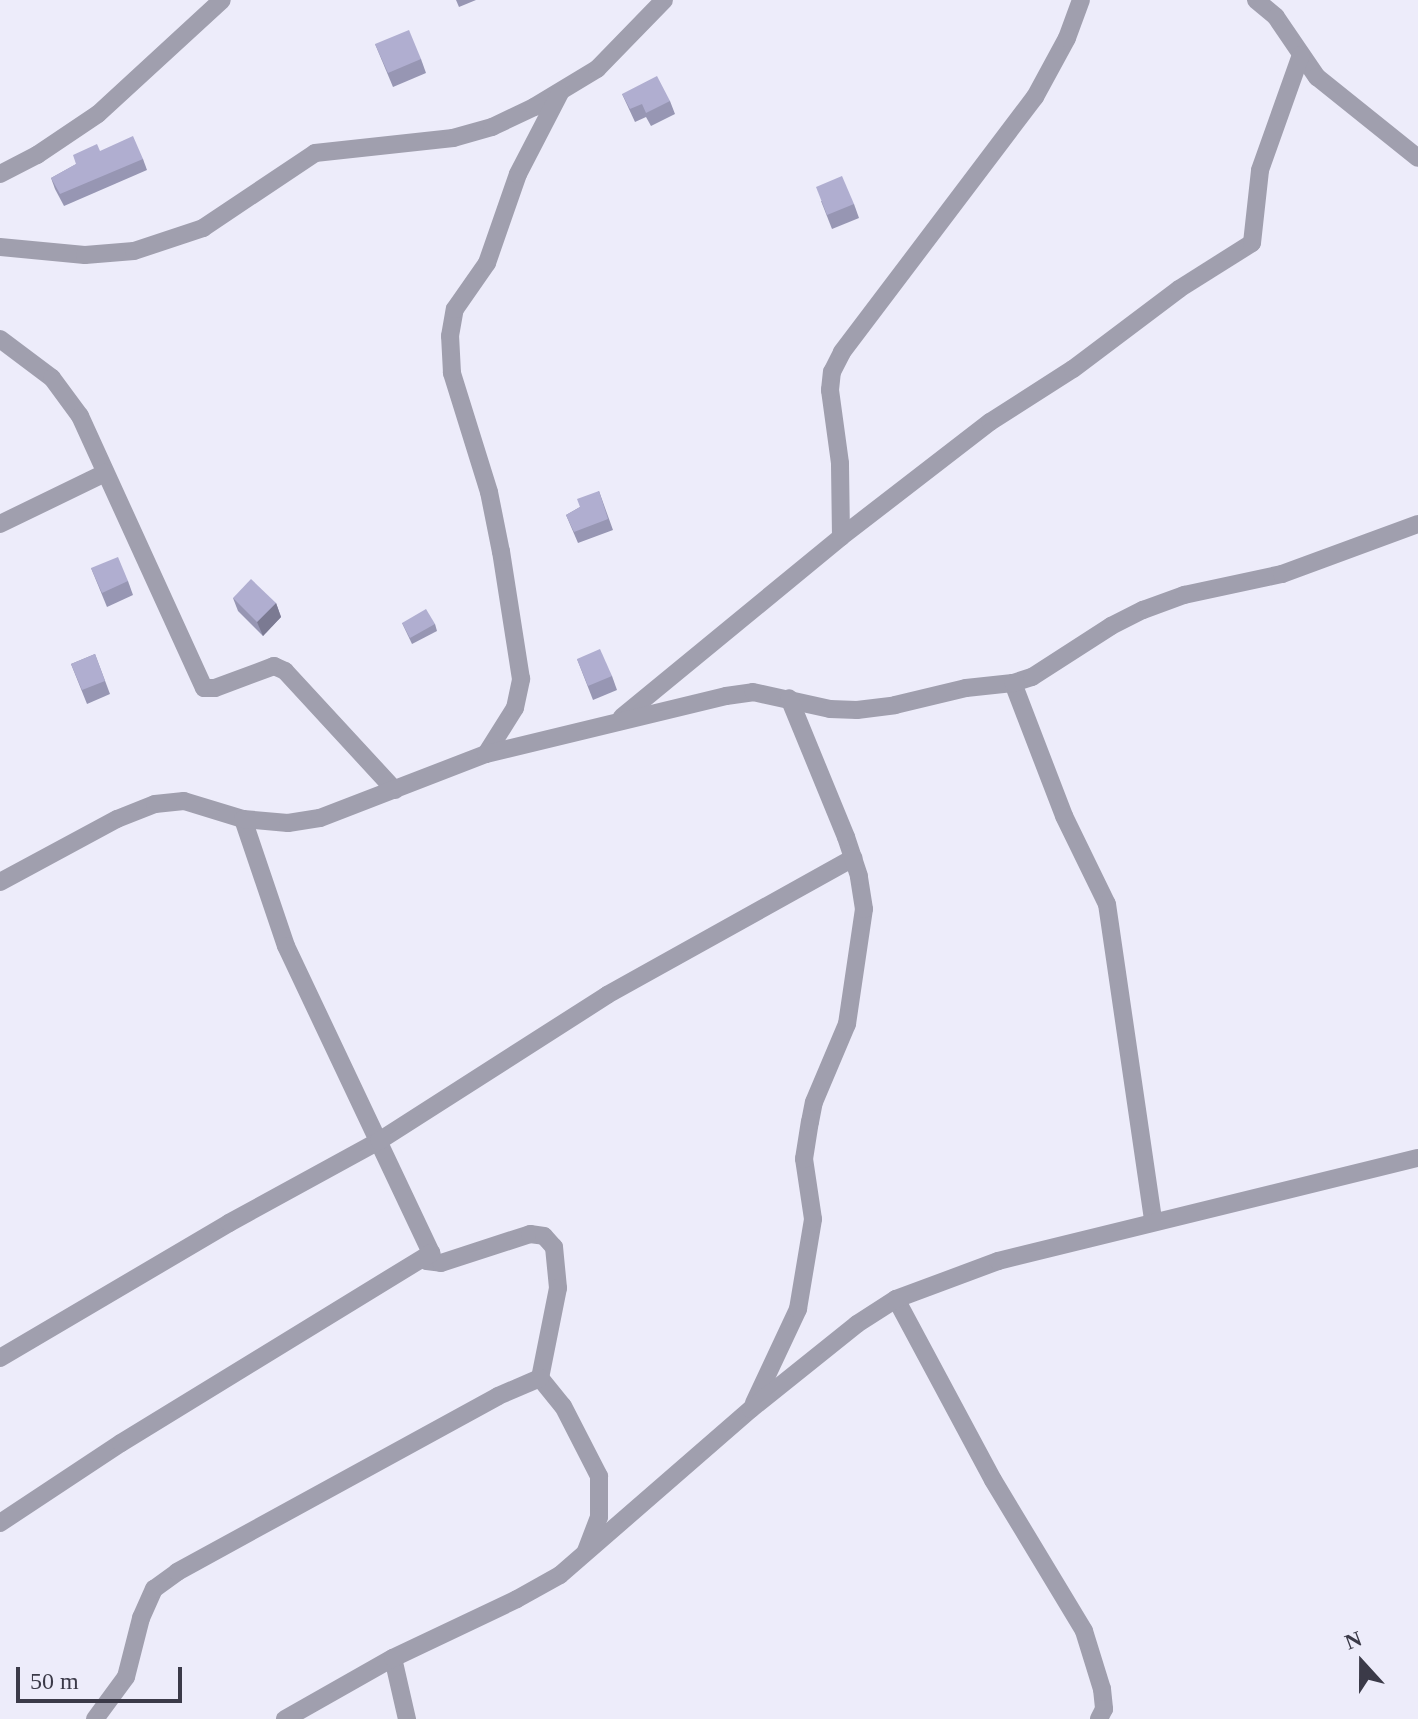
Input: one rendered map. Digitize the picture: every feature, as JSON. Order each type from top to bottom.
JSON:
[{"type":"street","points":[[0,174],[37,155],[98,114],[222,0]]},
{"type":"street","points":[[0,247],[85,255],[134,251],[203,228],[315,153],[473,133],[534,107],[597,69],[664,0]]},
{"type":"street","points":[[841,537],[840,463],[830,390],[832,372],[842,352],[1035,97],[1067,38],[1081,0]]},
{"type":"street","points":[[1256,0],[1276,17],[1317,77],[1418,158]]},
{"type":"street","points":[[617,722],[841,537],[990,422],[1073,369],[1179,289],[1252,243],[1260,170],[1301,55]]},
{"type":"street","points":[[486,754],[515,708],[521,679],[489,492],[452,373],[450,336],[455,309],[487,263],[518,174],[562,91]]},
{"type":"street","points":[[0,339],[28,358],[66,392],[204,688],[215,688],[274,666],[285,671],[395,790]]},
{"type":"street","points":[[0,524],[105,473]]},
{"type":"street","points":[[0,882],[117,819],[155,804],[184,801],[243,819],[288,823],[320,818],[486,754],[753,692],[830,709],[857,710],[895,705],[966,688],[1013,683],[1032,677],[1111,626],[1143,610],[1184,595],[1282,574],[1418,524]]},
{"type":"street","points":[[1013,683],[1064,816],[1107,904],[1153,1221]]},
{"type":"street","points":[[751,1409],[798,1309],[813,1219],[804,1159],[810,1122],[814,1102],[847,1024],[864,909],[853,858],[789,698]]},
{"type":"street","points":[[243,819],[286,946],[431,1253]]},
{"type":"street","points":[[0,1358],[229,1223],[379,1141],[607,995],[853,858]]},
{"type":"street","points":[[285,1719],[393,1658],[517,1599],[584,1556],[751,1409],[857,1324],[896,1299],[998,1261],[1418,1158]]},
{"type":"street","points":[[431,1253],[427,1261],[441,1263],[530,1234],[544,1236],[554,1247],[558,1288],[540,1378]]},
{"type":"street","points":[[0,1523],[121,1443],[431,1253]]},
{"type":"street","points":[[896,1299],[993,1480],[1084,1631],[1102,1689],[1104,1709],[1099,1719]]},
{"type":"street","points":[[540,1378],[563,1406],[599,1476],[599,1517],[584,1556]]},
{"type":"street","points":[[95,1719],[126,1677],[141,1618],[154,1589],[177,1572],[470,1411],[540,1378]]},
{"type":"street","points":[[393,1658],[407,1719]]},
{"type":"building","points":[[409,30],[421,59],[388,73],[375,44]]},
{"type":"building","points":[[657,76],[670,101],[646,113],[642,104],[630,109],[622,94]]},
{"type":"building","points":[[133,136],[143,159],[60,194],[51,178],[76,164],[73,155],[97,144],[100,151]]},
{"type":"building","points":[[842,176],[854,204],[827,215],[816,187]]},
{"type":"building","points":[[599,491],[608,519],[574,532],[566,515],[580,507],[577,499]]},
{"type":"building","points":[[118,557],[128,581],[102,593],[91,568]]},
{"type":"building","points":[[251,579],[276,603],[257,622],[233,598]]},
{"type":"building","points":[[426,609],[435,624],[410,638],[402,623]]},
{"type":"building","points":[[600,649],[612,676],[588,686],[577,659]]},
{"type":"building","points":[[95,654],[105,681],[82,690],[71,664]]}]
